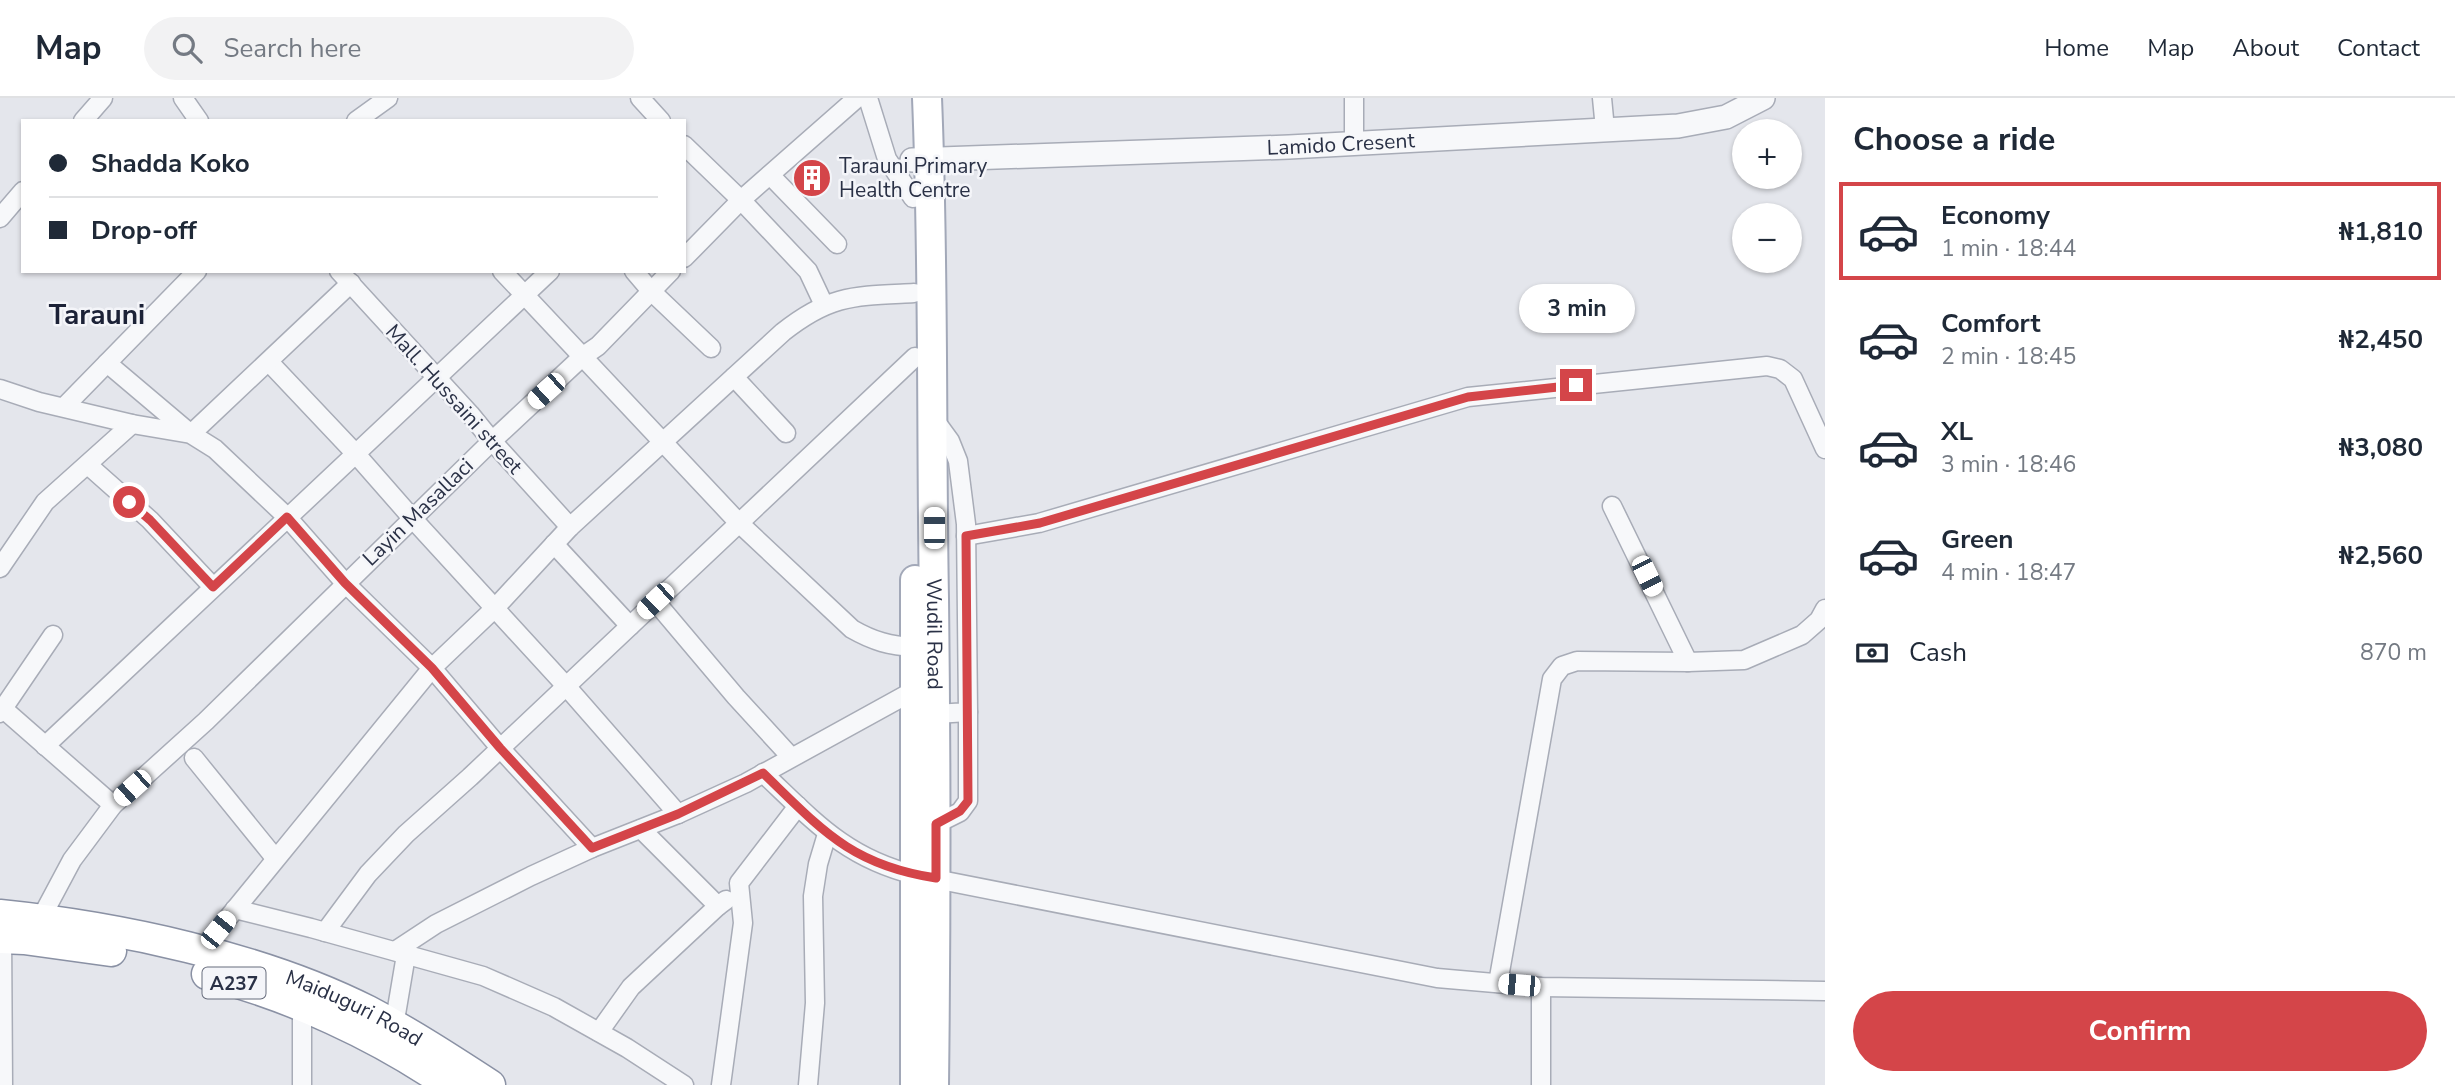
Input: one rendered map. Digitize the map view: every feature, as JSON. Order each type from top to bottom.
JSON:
[{"type":"highway","name":"Maiduguri Road","points":[[1,927],[40,920],[111,930],[201,951],[285,977],[366,1011],[437,1050],[490,1085]]},
{"type":"highway","name":"Maiduguri Road","points":[[1,927],[24,939],[119,952],[211,975],[302,1006],[364,1035],[449,1085]]},
{"type":"main road","name":"Wudil Road","points":[[909,98],[921,160],[934,419],[936,713],[936,824],[925,876],[915,1085]]},
{"type":"main road","name":"Wudil Road","points":[[927,98],[921,160],[913,198],[914,647],[934,1085]]},
{"type":"street","points":[[85,119],[103,98]]},
{"type":"street","points":[[183,98],[198,119]]},
{"type":"street","points":[[360,119],[388,98]]},
{"type":"street","points":[[640,98],[659,119]]},
{"type":"street","points":[[686,256],[741,200],[857,98]]},
{"type":"street","points":[[868,98],[887,159],[913,198]]},
{"type":"street","points":[[1354,98],[1354,143]]},
{"type":"street","points":[[1602,98],[1605,129]]},
{"type":"street","name":"Lamido Cresent","points":[[921,160],[1354,143],[1678,126],[1726,117],[1763,98]]},
{"type":"street","points":[[686,147],[808,271],[824,305]]},
{"type":"street","points":[[770,175],[837,244]]},
{"type":"street","points":[[0,218],[21,193]]},
{"type":"street","points":[[64,407],[195,273]]},
{"type":"street","points":[[504,273],[739,523],[852,629],[884,644],[914,647]]},
{"type":"street","points":[[45,746],[548,273]]},
{"type":"street","points":[[636,273],[711,348]]},
{"type":"street","name":"Layin Masallaci","points":[[40,920],[72,860],[113,805],[206,721],[492,441],[582,357],[598,346],[669,273]]},
{"type":"street","points":[[191,434],[269,362],[345,277]]},
{"type":"street","name":"Mall. Hussaini street","points":[[345,277],[570,527]]},
{"type":"street","points":[[201,951],[432,668],[495,608],[570,527],[806,314],[850,297],[914,293]]},
{"type":"street","points":[[325,932],[368,874],[406,834],[915,357]]},
{"type":"street","points":[[269,362],[566,686],[678,814]]},
{"type":"street","points":[[107,363],[191,434],[215,449],[287,517],[345,583],[432,668],[500,748],[592,848]]},
{"type":"street","points":[[966,536],[1040,523],[1468,397],[1766,366],[1780,369],[1793,379],[1825,449]]},
{"type":"street","points":[[734,377],[786,433]]},
{"type":"street","points":[[0,389],[39,402],[132,424],[191,434]]},
{"type":"street","points":[[934,419],[950,441],[958,461],[966,536],[968,712],[968,801],[960,811],[936,824]]},
{"type":"street","points":[[0,568],[45,502],[132,424]]},
{"type":"street","points":[[88,465],[150,520],[213,587]]},
{"type":"street","points":[[1612,506],[1688,662]]},
{"type":"street","points":[[554,544],[630,626]]},
{"type":"street","points":[[934,582],[966,582]]},
{"type":"street","points":[[655,601],[791,757]]},
{"type":"street","points":[[1498,983],[1552,679],[1562,666],[1577,660],[1744,660],[1775,649],[1802,635],[1819,620],[1825,609]]},
{"type":"street","points":[[53,635],[1,709],[113,805]]},
{"type":"street","points":[[394,1026],[400,953],[436,924],[592,848],[678,814],[763,773],[915,690]]},
{"type":"street","points":[[936,713],[968,712]]},
{"type":"street","points":[[194,758],[275,858]]},
{"type":"street","points":[[763,773],[827,834],[872,862],[925,876],[1437,978],[1541,987],[1825,991]]},
{"type":"street","points":[[721,1085],[743,922],[739,889],[742,878],[798,806]]},
{"type":"street","points":[[642,829],[718,906]]},
{"type":"street","points":[[808,1085],[815,1003],[813,895],[827,834]]},
{"type":"street","points":[[599,1032],[631,987],[739,889]]},
{"type":"street","points":[[235,909],[483,976],[554,1007],[684,1085]]},
{"type":"street","points":[[1,927],[3,1085]]},
{"type":"street","points":[[1541,987],[1541,1085]]},
{"type":"street","points":[[302,1006],[302,1085]]},
{"type":"place","name":"Tarauni Primary Health Centre","points":[[812,178]]},
{"type":"district","name":"Tarauni","points":[[97,314]]},
{"type":"route","points":[[129,502],[150,520],[213,587],[287,517],[345,583],[432,668],[500,748],[592,848],[678,814],[763,773],[827,834],[853,851],[891,869],[936,878],[936,824],[960,811],[968,801],[966,536],[1040,523],[1369,427],[1435,405],[1468,397],[1576,385]]}]
